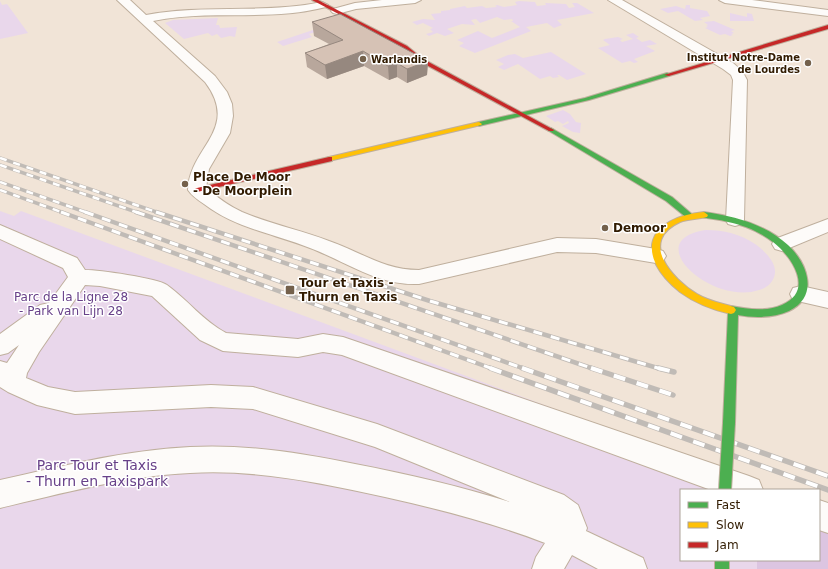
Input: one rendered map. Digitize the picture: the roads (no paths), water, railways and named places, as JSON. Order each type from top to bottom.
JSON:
[{"type":"street","points":[[123,0],[210,79],[220,92],[224,104],[225,116],[222,133],[201,169],[197,190]]},
{"type":"street","points":[[336,11],[355,6],[415,0]]},
{"type":"street","points":[[614,0],[718,60],[739,75],[735,220]]},
{"type":"street","points":[[725,0],[828,13]]},
{"type":"street","points":[[143,18],[168,14],[295,10],[318,2],[405,47],[421,60],[522,114],[669,199],[690,216]]},
{"type":"street","points":[[197,190],[593,97],[828,26]]},
{"type":"street","points":[[197,190],[242,219],[326,247],[384,272],[402,277],[419,277],[566,244],[596,246],[656,256]]},
{"type":"street","points":[[704,215],[735,220],[762,231],[782,244],[792,254],[803,274],[804,285],[801,294],[794,302],[784,308],[770,312],[754,313],[733,311],[692,295],[671,278],[663,269],[656,256],[655,245],[657,236],[662,228],[671,222],[690,216],[704,215]]},
{"type":"street","points":[[782,244],[828,225]]},
{"type":"street","points":[[0,231],[70,263],[77,271],[79,277]]},
{"type":"street","points":[[4,376],[15,371],[31,345],[79,277]]},
{"type":"street","points":[[79,277],[100,278],[158,289],[191,320],[218,340],[298,348],[323,343],[343,346],[580,423],[746,489]]},
{"type":"street","points":[[801,294],[828,300]]},
{"type":"street","points":[[0,346],[61,303]]},
{"type":"street","points":[[725,489],[733,311]]},
{"type":"street","points":[[4,376],[17,385],[46,396],[75,403],[211,396],[253,398],[377,436],[554,505],[568,515],[572,528],[547,568]]},
{"type":"street","points":[[0,494],[102,472],[165,462],[228,460],[275,462],[428,493],[504,514],[566,537],[632,569]]},
{"type":"railway","points":[[0,158],[158,213]]},
{"type":"railway","points":[[0,165],[139,213]]},
{"type":"railway","points":[[0,182],[88,213]]},
{"type":"railway","points":[[0,190],[64,213]]},
{"type":"railway","points":[[61,212],[493,369]]},
{"type":"railway","points":[[85,212],[525,369]]},
{"type":"railway","points":[[136,212],[593,369]]},
{"type":"railway","points":[[158,213],[430,301],[661,369]]},
{"type":"railway","points":[[490,368],[828,490]]},
{"type":"railway","points":[[522,368],[828,476]]},
{"type":"railway","points":[[658,368],[674,372]]},
{"type":"railway","points":[[593,369],[673,395]]},
{"type":"place","name":"Warlandis","points":[[363,59]]},
{"type":"place","name":"Institut Notre-Dame de Lourdes","points":[[808,63]]},
{"type":"place","name":"Place De Moor - De Moorplein","points":[[185,184]]},
{"type":"place","name":"Demoor","points":[[605,228]]},
{"type":"place","name":"Tour et Taxis - Thurn en Taxis","points":[[290,290]]},
{"type":"park label","name":"Parc de la Ligne 28 - Park van Lijn 28","points":[[71,304]]},
{"type":"park label","name":"Parc Tour et Taxis - Thurn en Taxispark","points":[[97,474]]}]
